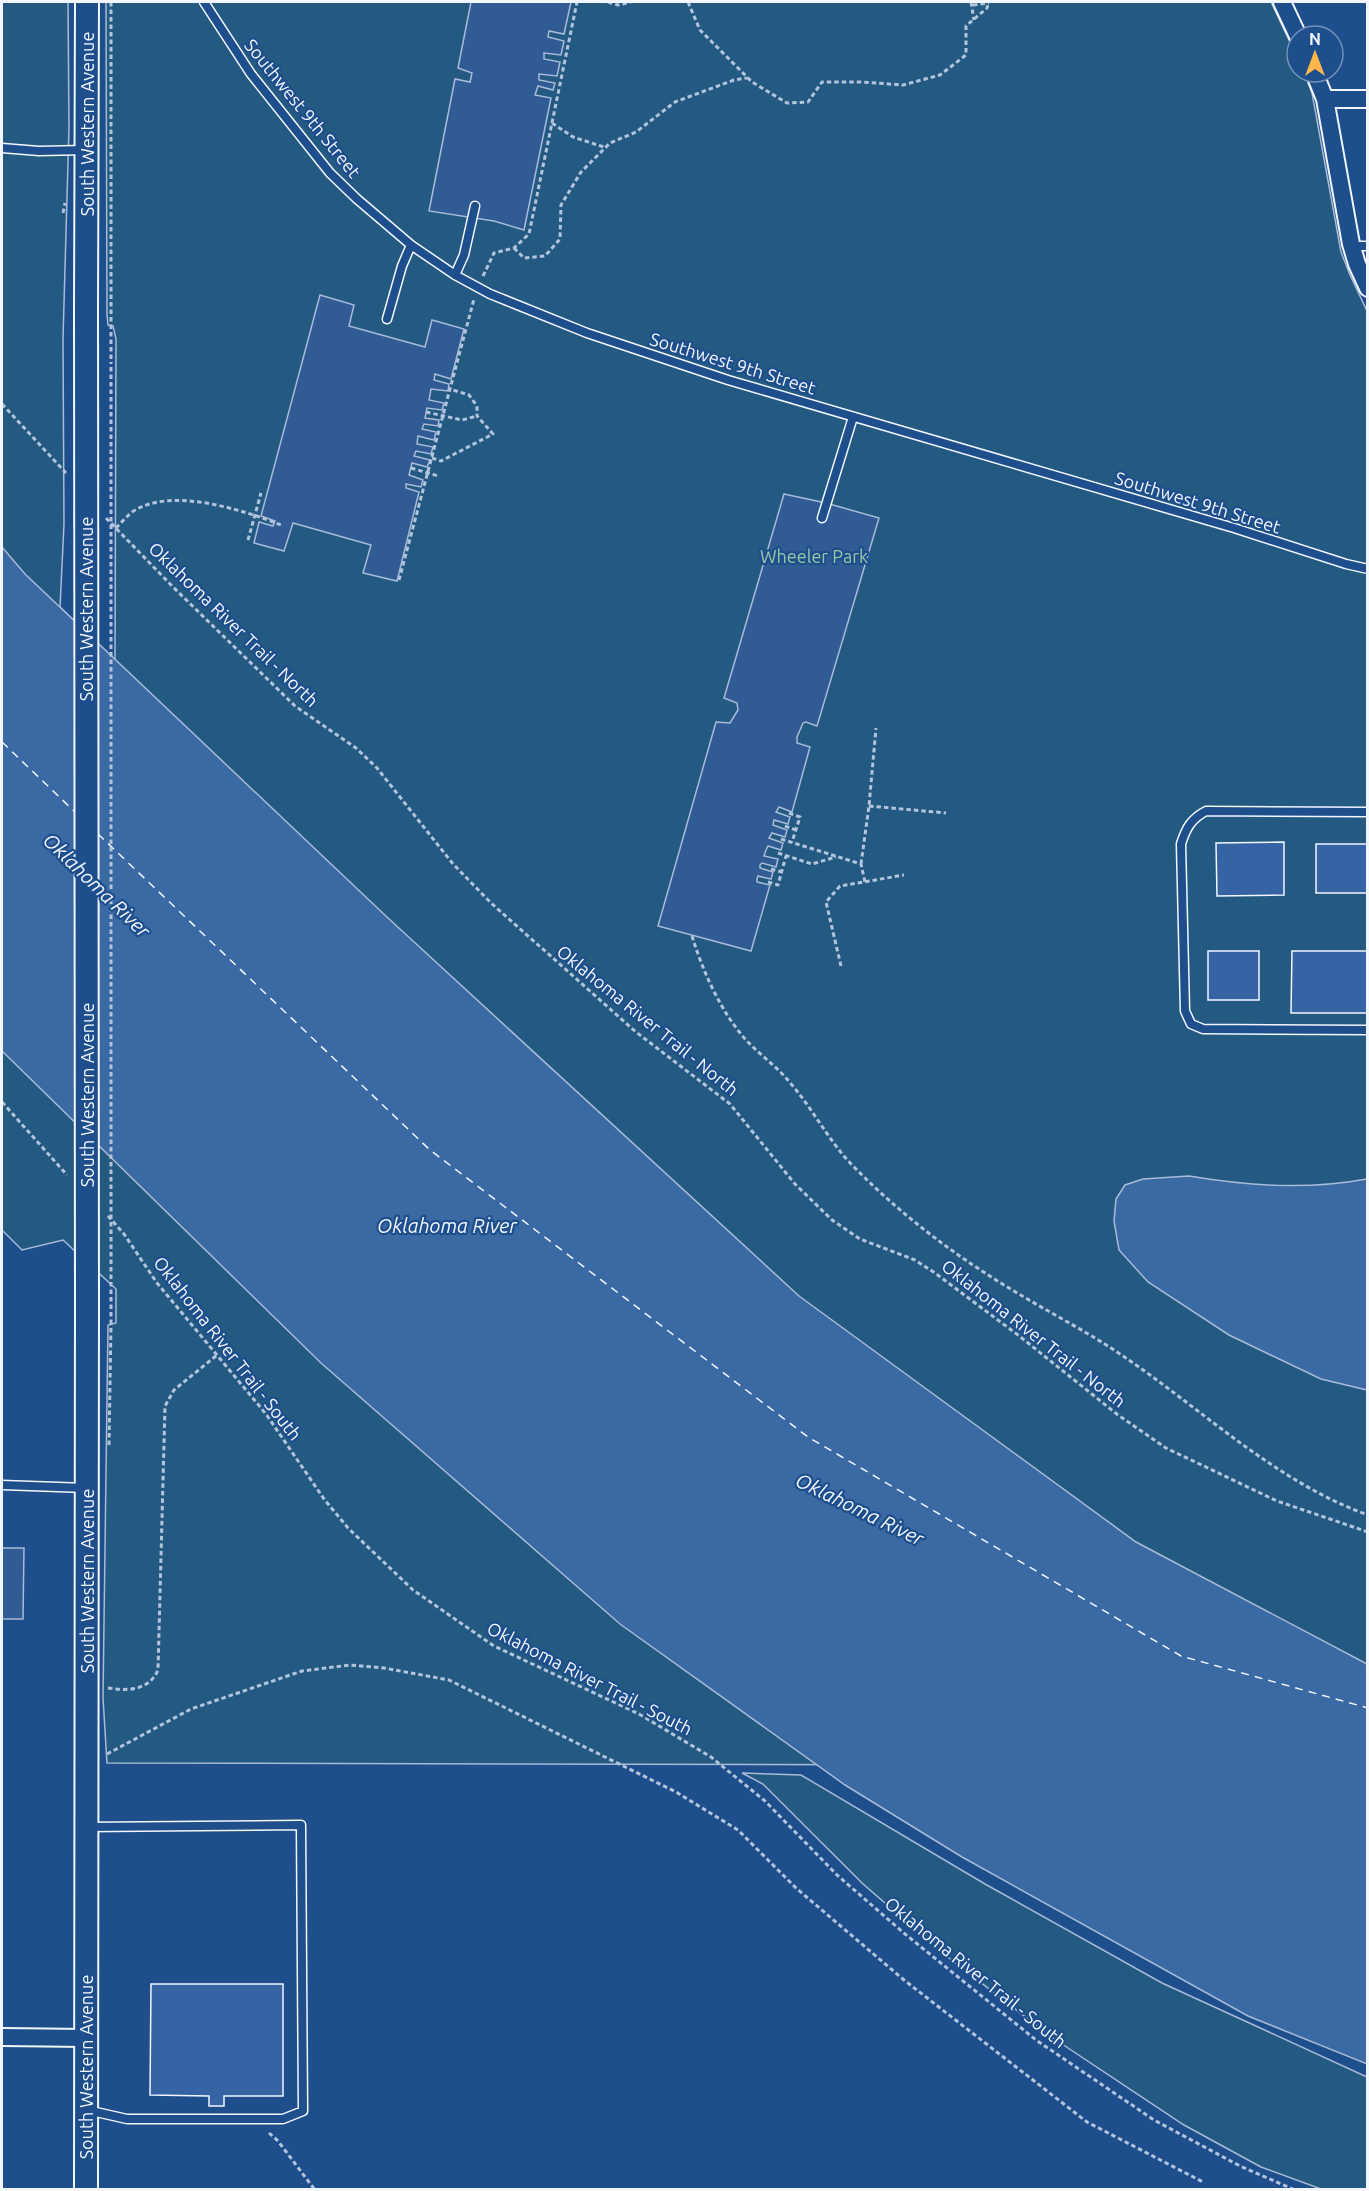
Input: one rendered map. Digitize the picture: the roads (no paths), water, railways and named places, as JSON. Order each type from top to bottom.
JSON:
[{"type":"main road","name":"South Western Avenue","points":[[86,2190],[87,2]]},
{"type":"street","points":[[1282,2],[1292,24]]},
{"type":"street","points":[[1319,84],[1325,99],[1360,246],[1357,264],[1368,288]]},
{"type":"street","points":[[1325,99],[1368,99]]},
{"type":"street","points":[[2,2037],[86,2038]]},
{"type":"lane","name":"Southwest 9th Street","points":[[204,2],[258,83],[330,173],[357,200],[411,245],[455,275],[490,294],[587,333],[728,381],[1234,528],[1346,564],[1368,568]]},
{"type":"lane","points":[[2,148],[39,151],[87,150]]},
{"type":"lane","points":[[455,275],[464,255],[476,206]]},
{"type":"lane","points":[[387,319],[402,266],[411,245]]},
{"type":"lane","points":[[822,518],[854,417]]},
{"type":"lane","points":[[1368,812],[1206,811],[1194,818],[1185,829],[1181,844],[1185,1011],[1191,1024],[1203,1029],[1368,1030]]},
{"type":"lane","points":[[2,1485],[87,1488]]},
{"type":"lane","points":[[86,1827],[301,1826],[303,2111],[283,2119],[127,2119],[86,2110]]},
{"type":"water","name":"Oklahoma River","points":[[2,547],[25,574],[388,918],[799,1296],[1136,1542],[1367,1664],[1367,2064],[1248,2016],[962,1857],[845,1785],[620,1624],[321,1363],[2,1051]]},
{"type":"water","points":[[1189,1176],[1234,1182],[1300,1186],[1367,1179],[1367,1390],[1321,1379],[1229,1335],[1148,1282],[1119,1250],[1114,1221],[1116,1199],[1125,1185],[1143,1179]]},
{"type":"park label","name":"Wheeler Park","points":[[814,556]]}]
